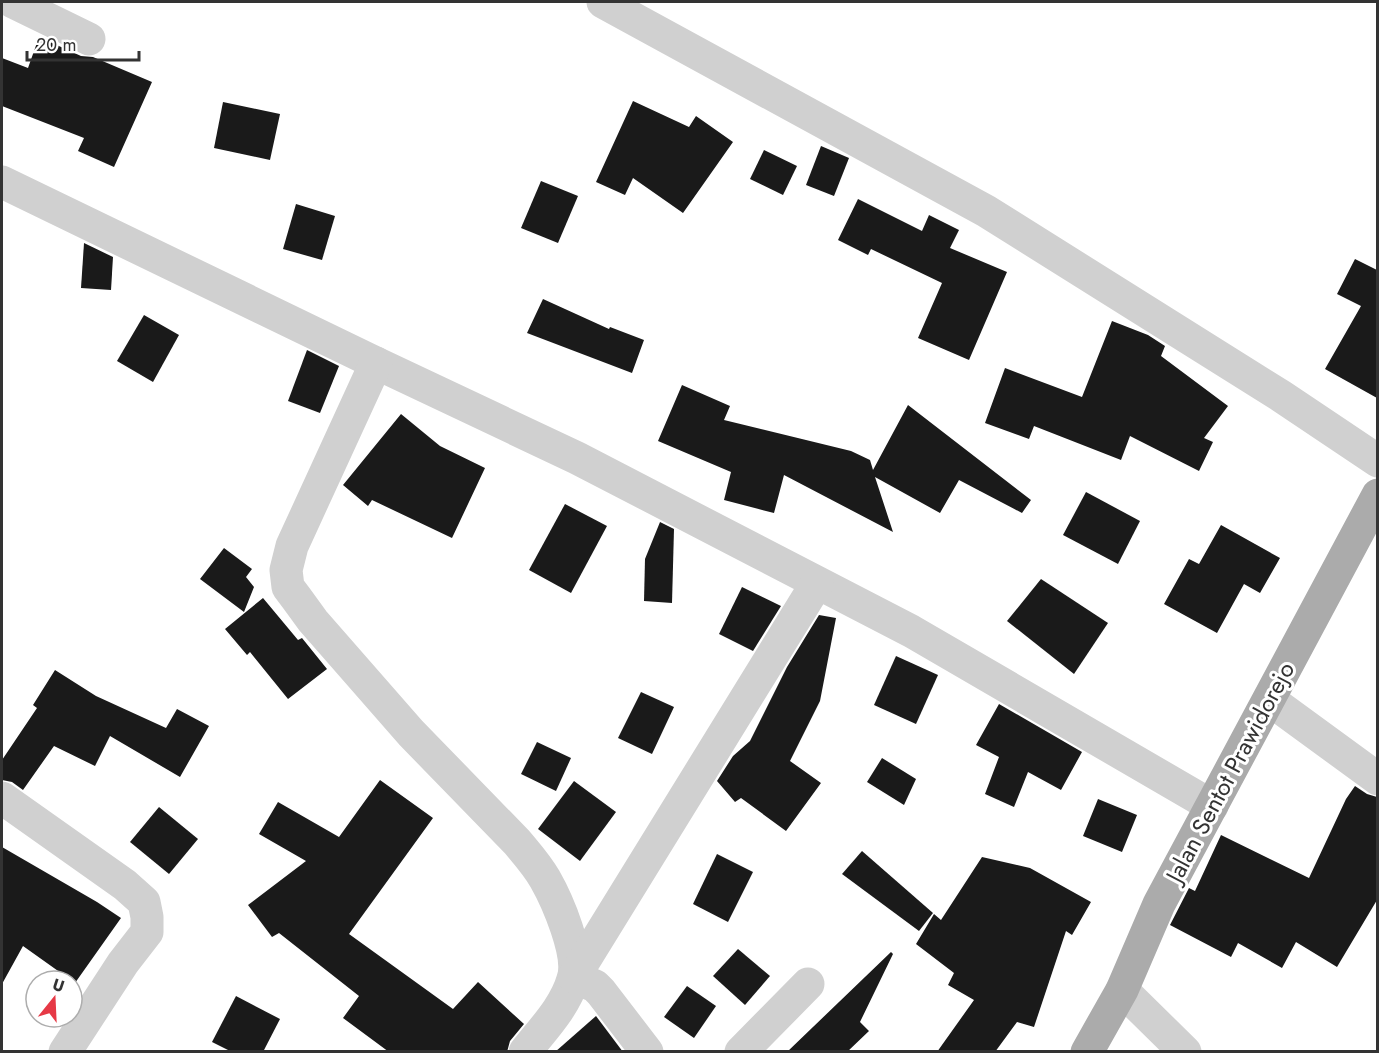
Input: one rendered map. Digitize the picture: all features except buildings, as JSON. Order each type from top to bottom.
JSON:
[{"type":"main road","name":"Jalan Sentot Prawidorejo","points":[[1087,1052],[1122,990],[1159,904],[1377,495]]},
{"type":"street","points":[[13,2],[89,39]]},
{"type":"street","points":[[603,2],[986,211],[1281,396],[1377,461]]},
{"type":"street","points":[[2,182],[577,458],[911,631],[1212,806]]},
{"type":"street","points":[[376,363],[292,546],[286,570],[288,587],[313,621],[411,733],[534,861],[546,880],[567,932],[575,961],[574,977]]},
{"type":"street","points":[[525,1052],[559,1008],[574,977],[817,583]]},
{"type":"street","points":[[1269,700],[1377,778]]},
{"type":"street","points":[[2,798],[124,885],[144,902],[147,932],[123,963],[65,1052]]},
{"type":"street","points":[[574,977],[595,986],[601,992],[647,1052]]},
{"type":"street","points":[[741,1052],[808,984]]},
{"type":"street","points":[[1122,990],[1185,1052]]}]
